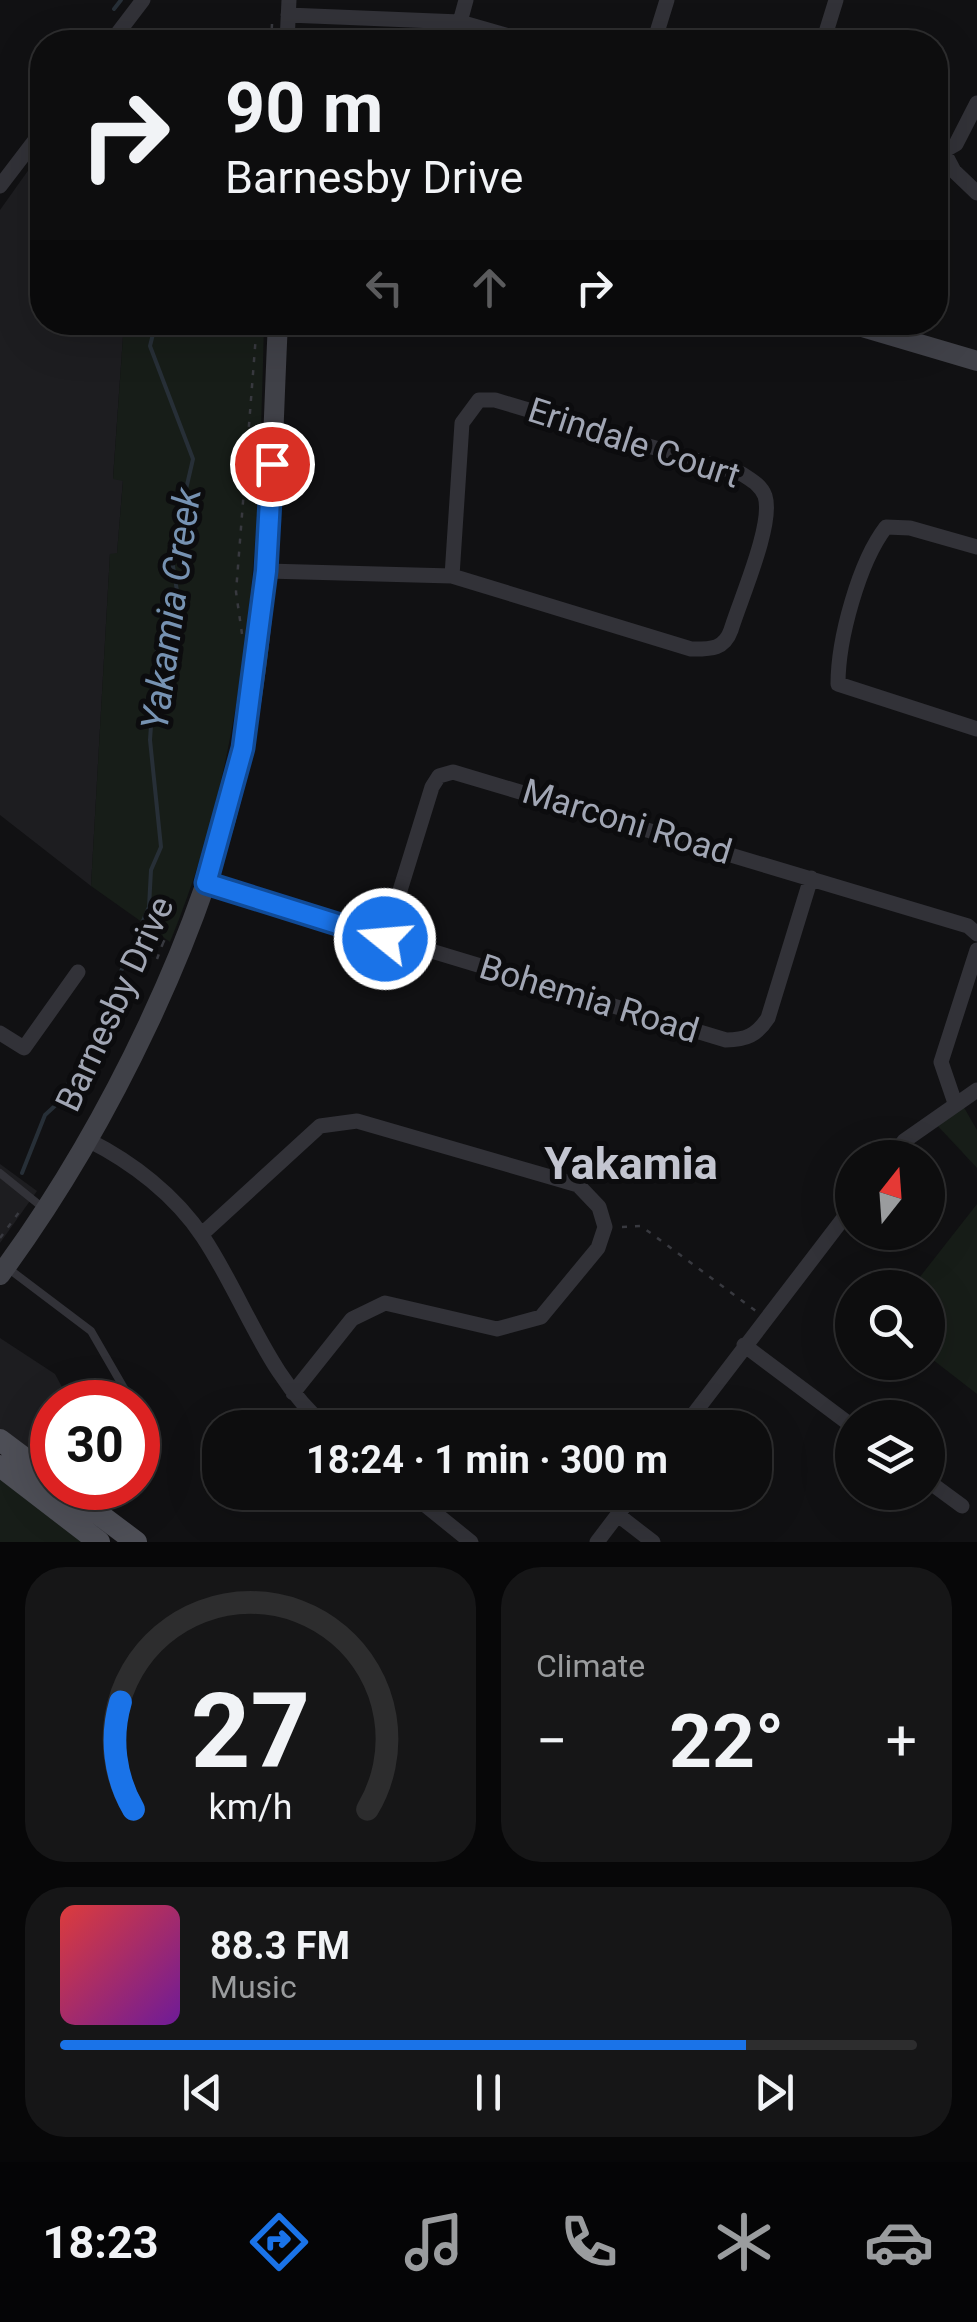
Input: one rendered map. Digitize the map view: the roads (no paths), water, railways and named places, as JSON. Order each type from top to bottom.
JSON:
[{"type":"main road","points":[[0,1440],[30,1462]]},
{"type":"main road","points":[[0,1466],[99,1542]]},
{"type":"main road","points":[[93,1510],[136,1542]]},
{"type":"street","points":[[121,30],[143,0]]},
{"type":"street","points":[[460,22],[466,0]]},
{"type":"street","points":[[658,30],[667,0]]},
{"type":"street","points":[[827,30],[836,0]]},
{"type":"street","points":[[288,7],[460,22],[488,30]]},
{"type":"street","points":[[948,150],[956,144],[977,103]]},
{"type":"street","points":[[0,186],[30,147]]},
{"type":"street","points":[[948,165],[977,193]]},
{"type":"street","name":"Barnesby Drive","points":[[3,1271],[38,1204],[88,1140],[163,988],[206,883],[243,748],[266,571],[277,335]]},
{"type":"street","points":[[888,335],[977,362]]},
{"type":"street","name":"Erindale Court","points":[[266,571],[452,576],[690,649],[714,649],[727,642],[766,518],[765,497],[756,482],[742,474],[495,400],[479,400],[462,423],[452,576]]},
{"type":"street","points":[[977,547],[910,528],[886,527],[868,550],[838,658],[838,684],[977,729]]},
{"type":"street","name":"Marconi Road","points":[[385,939],[432,786],[440,776],[454,772],[968,926],[977,934]]},
{"type":"street","name":"Bohemia Road","points":[[206,883],[726,1040],[741,1040],[759,1032],[768,1018],[811,878]]},
{"type":"street","points":[[955,1103],[941,1062],[977,950]]},
{"type":"street","points":[[0,1033],[24,1048],[78,972]]},
{"type":"street","points":[[905,1140],[977,1090]]},
{"type":"street","points":[[202,1234],[320,1126],[357,1121],[578,1186],[600,1207],[605,1227],[598,1248],[541,1317],[497,1329],[385,1303],[352,1320],[293,1394]]},
{"type":"street","points":[[88,1140],[133,1162],[202,1234],[293,1394],[309,1410]]},
{"type":"street","points":[[696,1410],[835,1229]]},
{"type":"street","points":[[744,1345],[835,1413]]},
{"type":"street","points":[[945,1494],[962,1506]]},
{"type":"street","points":[[431,1510],[471,1542]]},
{"type":"street","points":[[597,1542],[622,1510]]},
{"type":"street","points":[[618,1516],[653,1542]]},
{"type":"lane","points":[[0,1173],[38,1204]]},
{"type":"lane","points":[[3,1271],[91,1331],[119,1380]]},
{"type":"waterway","name":"Yakamia Creek","points":[[114,9],[121,0]]},
{"type":"waterway","name":"Yakamia Creek","points":[[22,1173],[45,1115],[57,1104],[118,995],[118,978],[149,907],[151,870],[161,847],[150,740],[156,654],[177,591],[171,554],[193,459],[150,346],[153,335]]},
{"type":"district","name":"Yakamia","points":[[631,1163]]}]
